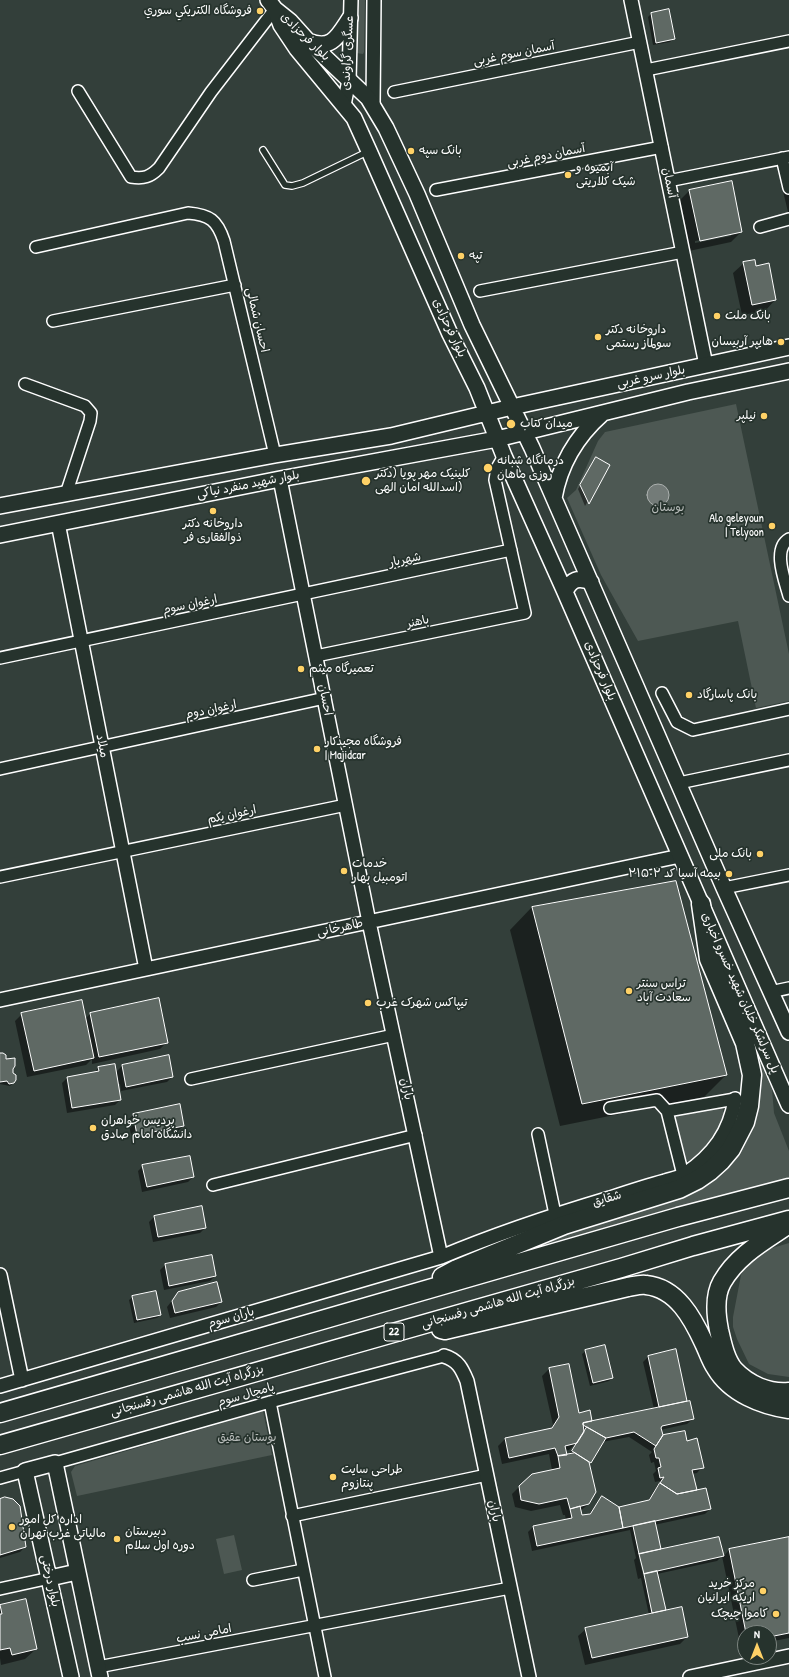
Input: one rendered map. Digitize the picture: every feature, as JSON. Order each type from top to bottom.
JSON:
[{"type":"highway","points":[[405,1296],[457,1269],[564,1225],[679,1189],[697,1180],[710,1171],[731,1149],[745,1122],[749,1106],[752,1075],[745,1043],[709,959],[701,904]]},
{"type":"highway","points":[[0,1412],[678,1217],[789,1188]]},
{"type":"highway","name":"بزرگراه آیت الله هاشمی رفسنجانی","points":[[0,1445],[693,1246],[789,1220]]},
{"type":"highway","points":[[789,1224],[750,1250],[734,1267],[722,1283],[716,1308],[722,1343],[726,1356],[734,1370],[765,1390],[781,1393],[789,1392]]},
{"type":"highway","points":[[421,1325],[445,1330],[628,1287],[646,1285],[659,1288],[678,1300],[692,1317],[716,1369],[731,1385],[750,1398],[771,1406],[789,1409]]},
{"type":"main road","name":"بلوار فرحزادی","points":[[271,4],[368,98],[373,105],[386,128],[414,187],[472,325],[524,432]]},
{"type":"main road","name":"بلوار فرحزادی","points":[[271,4],[281,25],[297,49],[354,118],[370,151],[450,334],[477,388],[504,456],[701,904]]},
{"type":"main road","points":[[308,41],[317,45],[331,43],[335,40],[350,18]]},
{"type":"main road","points":[[450,334],[464,342],[470,339],[473,334],[472,325]]},
{"type":"main road","name":"بلوار سرو غربی","points":[[487,414],[512,407],[789,347]]},
{"type":"main road","name":"بلوار سرو غربی","points":[[524,432],[688,392],[789,371]]},
{"type":"main road","points":[[554,498],[559,474],[569,454],[588,428],[604,413]]},
{"type":"main road","name":"بلوار شهید منفرد نیاکی","points":[[0,506],[275,455],[391,436],[487,414]]},
{"type":"main road","points":[[524,432],[724,888],[789,1032]]},
{"type":"main road","name":"بلوار شهید منفرد نیاکی","points":[[0,535],[280,479],[497,439],[524,432]]},
{"type":"main road","points":[[565,592],[569,584],[574,580],[582,579],[591,582]]},
{"type":"main road","name":"پل سرلشکر خلبان شهید خسرو اخباری","points":[[701,904],[746,1003],[789,1105]]},
{"type":"main road","points":[[25,1471],[55,1463],[99,1672]]},
{"type":"main road","name":"بلوار درختی","points":[[25,1471],[71,1677]]},
{"type":"main road","points":[[50,1578],[77,1572]]},
{"type":"street","name":"عسگری گراوندی","points":[[344,105],[349,80],[351,0]]},
{"type":"street","name":"عسگری گراوندی","points":[[373,105],[374,0]]},
{"type":"street","name":"آسمان","points":[[631,0],[706,365]]},
{"type":"street","points":[[78,91],[131,177],[145,178],[153,174],[159,168],[271,4]]},
{"type":"street","points":[[646,70],[789,41]]},
{"type":"street","name":"آسمان سوم غربی","points":[[394,92],[640,42]]},
{"type":"street","name":"آسمان دوم غربی","points":[[436,190],[662,147]]},
{"type":"street","points":[[668,181],[786,158],[789,188]]},
{"type":"street","name":"احسان شمالی","points":[[36,247],[188,213],[208,216],[220,230],[236,285],[275,455]]},
{"type":"street","points":[[760,227],[789,219]]},
{"type":"street","points":[[480,292],[683,252]]},
{"type":"street","points":[[53,321],[236,285]]},
{"type":"street","points":[[25,384],[85,406],[91,414],[66,494]]},
{"type":"street","points":[[504,456],[497,468],[495,480],[511,550]]},
{"type":"street","name":"احسان","points":[[280,479],[370,922]]},
{"type":"street","name":"میلاد","points":[[58,523],[146,969]]},
{"type":"street","points":[[789,539],[785,542],[780,552],[789,596]]},
{"type":"street","name":"شهریار","points":[[304,594],[511,550]]},
{"type":"street","name":"باهنر","points":[[316,656],[525,613],[511,550]]},
{"type":"street","name":"ارغوان سوم","points":[[0,658],[304,594]]},
{"type":"street","points":[[662,693],[677,722],[693,730],[789,709]]},
{"type":"street","name":"ارغوان دوم","points":[[0,769],[325,698]]},
{"type":"street","points":[[679,784],[789,760]]},
{"type":"street","name":"ارغوان یکم","points":[[0,877],[346,805]]},
{"type":"street","name":"طاهرخانی","points":[[0,1000],[680,856]]},
{"type":"street","points":[[724,888],[789,875]]},
{"type":"street","name":"باران","points":[[370,922],[441,1257]]},
{"type":"street","points":[[770,992],[789,988]]},
{"type":"street","points":[[191,1079],[394,1035]]},
{"type":"street","points":[[667,1111],[735,1098]]},
{"type":"street","name":"شقایق","points":[[441,1257],[470,1244],[555,1214],[683,1175],[708,1154],[720,1140],[728,1126],[733,1112],[735,1098]]},
{"type":"street","points":[[610,1108],[656,1100],[667,1111],[683,1175]]},
{"type":"street","points":[[538,1134],[555,1214]]},
{"type":"street","points":[[213,1185],[416,1135]]},
{"type":"street","name":"باران سوم","points":[[0,1386],[441,1257]]},
{"type":"street","points":[[0,1275],[22,1380]]},
{"type":"street","name":"باران","points":[[444,1356],[452,1358],[459,1364],[464,1373],[529,1677]]},
{"type":"street","name":"پامچال سوم","points":[[55,1463],[270,1402],[444,1356]]},
{"type":"street","points":[[270,1402],[325,1677]]},
{"type":"street","points":[[0,1478],[25,1471]]},
{"type":"street","points":[[292,1516],[487,1475]]},
{"type":"street","points":[[253,1580],[303,1570]]},
{"type":"street","points":[[0,1589],[50,1578]]},
{"type":"street","name":"امامی نسب","points":[[99,1672],[315,1626],[510,1588]]},
{"type":"street","points":[[690,1677],[789,1656]]},
{"type":"lane","points":[[263,150],[285,185],[292,186],[303,184],[370,151]]},
{"type":"green space","points":[[357,0],[365,0],[363,54],[356,53]]},
{"type":"green space","name":"بوستان","points":[[736,404],[789,654],[789,701],[756,708],[738,621],[638,641],[601,575],[567,498],[576,490],[598,441],[605,432]]},
{"type":"green space","points":[[731,996],[772,1089],[774,1113],[789,1151],[789,1180],[459,1272],[513,1250],[679,1193],[752,1112]]},
{"type":"green space","points":[[721,1104],[726,1119],[719,1132],[705,1151],[694,1159],[687,1161],[676,1123],[676,1117],[679,1113]]},
{"type":"green space","points":[[789,1243],[789,1377],[768,1374],[749,1364],[737,1339],[733,1327],[733,1317],[741,1275],[748,1264],[759,1252]]},
{"type":"green space","name":"بوستان عقیق","points":[[263,1411],[272,1455],[77,1496],[71,1472],[75,1466]]},
{"type":"green space","points":[[234,1535],[242,1570],[224,1574],[216,1539]]},
{"type":"shaded area","points":[[658,484],[666,487],[669,495],[666,503],[658,506],[650,503],[647,495],[650,487]]},
{"type":"building","points":[[669,9],[675,39],[656,43],[651,13]]},
{"type":"building","points":[[732,181],[742,232],[700,241],[689,190]]},
{"type":"building","points":[[755,260],[756,266],[769,263],[776,300],[752,305],[743,262]]},
{"type":"building","points":[[596,457],[610,465],[589,504],[580,485]]},
{"type":"building","name":"تراس سنتر سعادت آباد","points":[[676,881],[727,1075],[582,1104],[532,907]]},
{"type":"building","points":[[159,998],[168,1043],[99,1057],[90,1013]]},
{"type":"building","points":[[82,1000],[94,1058],[34,1071],[21,1013]]},
{"type":"building","points":[[0,1053],[6,1055],[6,1059],[15,1058],[13,1073],[16,1075],[16,1080],[14,1083],[9,1084],[7,1081],[0,1082]]},
{"type":"building","points":[[169,1055],[173,1077],[126,1087],[122,1065]]},
{"type":"building","points":[[115,1064],[121,1100],[72,1108],[67,1077],[99,1071],[98,1067]]},
{"type":"building","points":[[180,1104],[184,1126],[137,1135],[133,1114]]},
{"type":"building","points":[[190,1156],[194,1177],[147,1187],[142,1165]]},
{"type":"building","points":[[202,1206],[206,1228],[158,1237],[154,1216]]},
{"type":"building","points":[[212,1255],[216,1276],[169,1286],[165,1264]]},
{"type":"building","points":[[217,1282],[222,1302],[175,1313],[172,1301],[178,1292]]},
{"type":"building","points":[[156,1291],[161,1315],[137,1320],[132,1296]]},
{"type":"building","points":[[605,1345],[613,1378],[593,1383],[585,1350]]},
{"type":"building","points":[[676,1349],[687,1401],[659,1407],[648,1356]]},
{"type":"building","points":[[569,1364],[579,1413],[590,1410],[592,1421],[583,1423],[584,1432],[577,1443],[565,1446],[567,1455],[558,1456],[555,1448],[509,1458],[505,1438],[552,1428],[559,1417],[549,1368]]},
{"type":"building","points":[[690,1401],[694,1419],[662,1426],[661,1428],[663,1435],[656,1446],[634,1432],[606,1438],[583,1425],[583,1423]]},
{"type":"building","points":[[587,1427],[606,1438],[591,1463],[572,1451]]},
{"type":"building","points":[[685,1431],[687,1441],[697,1438],[704,1468],[692,1470],[697,1490],[677,1494],[660,1483],[664,1477],[660,1478],[658,1468],[661,1467],[659,1458],[656,1458],[654,1449],[663,1435]]},
{"type":"building","points":[[575,1453],[589,1462],[596,1492],[589,1504],[570,1509],[567,1498],[539,1504],[521,1500],[519,1486],[532,1474],[560,1468],[558,1456]]},
{"type":"building","points":[[660,1483],[677,1494],[706,1488],[711,1509],[623,1528],[619,1507],[649,1500]]},
{"type":"building","points":[[602,1496],[619,1507],[623,1528],[537,1546],[533,1526],[572,1518],[570,1509],[580,1506],[582,1515],[590,1514]]},
{"type":"building","name":"اداره کل امور مالیاتی غرب تهران","points":[[5,1497],[13,1499],[20,1506],[26,1547],[0,1555],[0,1499]]},
{"type":"building","points":[[655,1521],[661,1549],[639,1554],[633,1526]]},
{"type":"building","points":[[719,1537],[724,1556],[644,1574],[639,1554]]},
{"type":"building","name":"مرکز خرید اریکه ایرانیان","points":[[789,1537],[789,1633],[777,1635],[777,1625],[744,1625],[729,1549]]},
{"type":"building","points":[[657,1571],[666,1610],[652,1613],[644,1574]]},
{"type":"building","points":[[26,1599],[37,1649],[12,1655],[10,1648],[0,1650],[0,1614],[2,1614],[0,1605]]},
{"type":"building","points":[[682,1607],[688,1637],[592,1658],[585,1628]]},
{"type":"place","name":"فروشگاه الكتريكي سوري","points":[[260,11]]},
{"type":"place","name":"بانک سپه","points":[[411,151]]},
{"type":"place","name":"آبمیوه و شیک کلاریتی","points":[[568,175]]},
{"type":"place","name":"تپه","points":[[461,256]]},
{"type":"place","name":"بانک ملت","points":[[717,316]]},
{"type":"place","name":"داروخانه دکتر سولماز رستمی","points":[[598,337]]},
{"type":"place","name":"هایپر آربیسان","points":[[781,342]]},
{"type":"place","name":"نیلپر","points":[[764,416]]},
{"type":"place","name":"میدان کتاب","points":[[511,424]]},
{"type":"place","name":"درمانگاه شبانه روزی ماهان","points":[[488,468]]},
{"type":"place","name":"کلینیک مهر پویا (دکتر اسدالله امان الهی)","points":[[366,481]]},
{"type":"place","name":"داروخانه دکتر ذوالفقاری فر","points":[[213,511]]},
{"type":"place","name":"Alo geleyoun | Telyoon","points":[[772,526]]},
{"type":"place","name":"تعمیرگاه میثم","points":[[301,669]]},
{"type":"place","name":"بانک پاسارگاد","points":[[689,695]]},
{"type":"place","name":"فروشگاه مجیدکار | Majidcar","points":[[317,749]]},
{"type":"place","name":"بانک ملی","points":[[760,854]]},
{"type":"place","name":"خدمات اتومبیل بهار","points":[[344,871]]},
{"type":"place","name":"بیمه آسیا کد ۲۱۵۰۲","points":[[729,874]]},
{"type":"place","name":"تراس سنتر سعادت آباد","points":[[629,991]]},
{"type":"place","name":"تیپاکس شهرک غرب","points":[[368,1003]]},
{"type":"place","name":"پردیس خواهران دانشگاه امام صادق","points":[[93,1128]]},
{"type":"place","name":"طراحی سایت پنتازوم","points":[[333,1477]]},
{"type":"place","name":"اداره کل امور مالیاتی غرب تهران","points":[[12,1527]]},
{"type":"place","name":"دبیرستان دوره اول سلام","points":[[117,1539]]},
{"type":"place","name":"مرکز خرید اریکه ایرانیان","points":[[763,1591]]},
{"type":"place","name":"کاموا چیچک","points":[[776,1614]]}]
